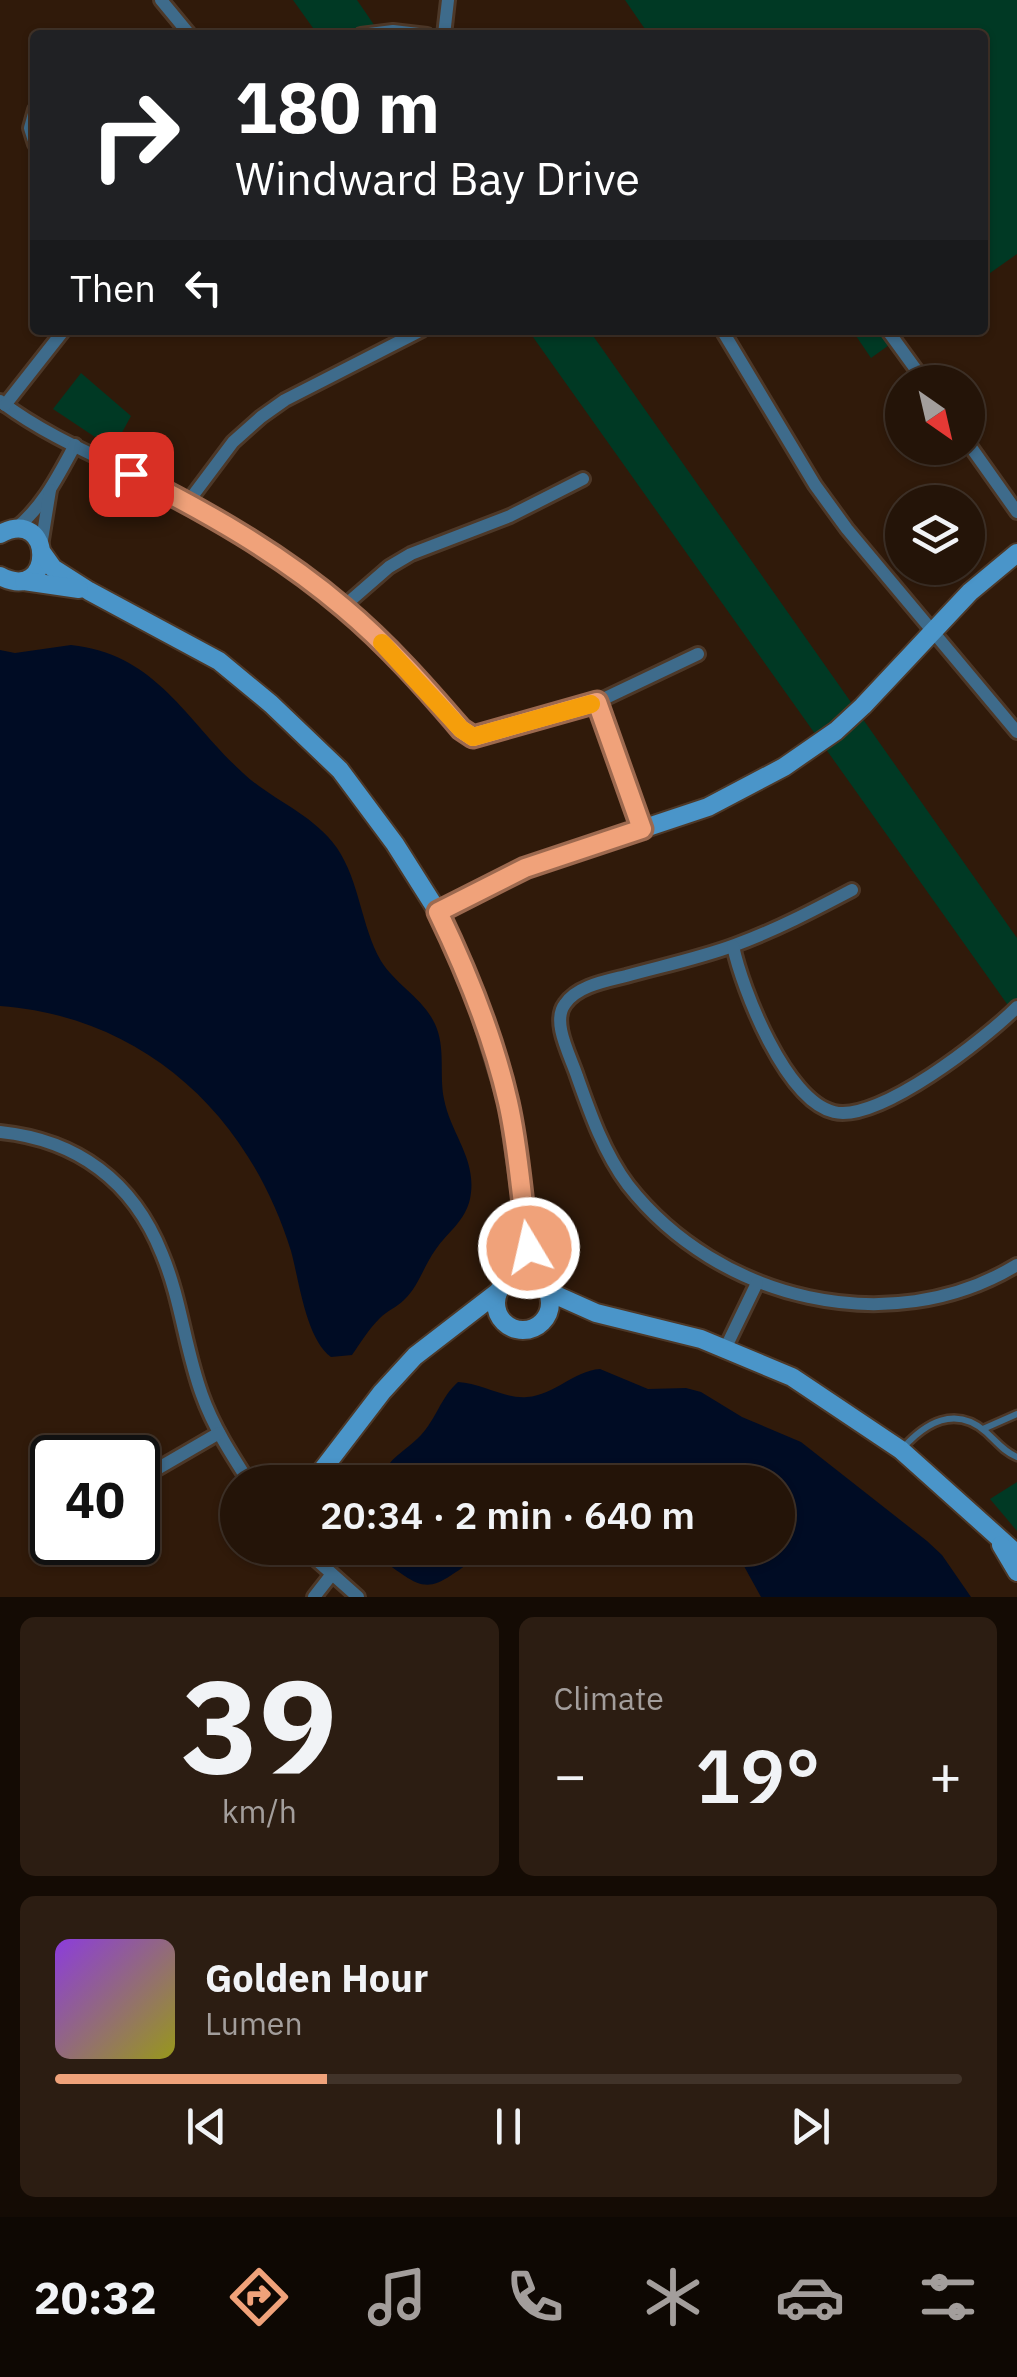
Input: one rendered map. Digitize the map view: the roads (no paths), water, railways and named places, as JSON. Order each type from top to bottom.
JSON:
[{"type":"street","points":[[161,0],[186,30]]},
{"type":"street","points":[[445,30],[448,0]]},
{"type":"street","points":[[60,335],[2,403],[74,445],[188,502],[263,550],[343,607],[473,737],[597,702],[698,654]]},
{"type":"street","points":[[188,502],[233,442],[260,417],[285,400],[412,335]]},
{"type":"street","points":[[725,335],[815,484],[847,529],[1017,732]]},
{"type":"street","points":[[891,335],[913,365]]},
{"type":"street","points":[[5,530],[33,513],[74,445]]},
{"type":"street","points":[[984,465],[1017,512]]},
{"type":"street","points":[[343,607],[370,581],[411,554],[510,516],[583,478]]},
{"type":"street","points":[[24,581],[38,570],[50,490]]},
{"type":"street","points":[[5,530],[31,533],[53,568],[219,661],[340,770],[395,844],[438,912],[478,1002],[508,1104],[525,1223],[551,1307],[545,1321]]},
{"type":"street","points":[[438,912],[525,868],[728,798],[810,750],[863,706],[970,592],[1017,554]]},
{"type":"street","points":[[0,576],[14,582],[89,590]]},
{"type":"street","points":[[597,702],[642,829]]},
{"type":"street","points":[[852,890],[733,946],[583,989],[561,1008],[560,1026],[590,1114],[628,1185],[664,1223],[696,1249],[757,1283],[835,1303],[875,1305],[968,1288],[1017,1265]]},
{"type":"street","points":[[733,946],[765,1038],[812,1100],[832,1112],[868,1106],[915,1085],[955,1062],[1017,1007]]},
{"type":"street","points":[[0,1132],[71,1148],[108,1176],[139,1210],[163,1254],[201,1394],[239,1465]]},
{"type":"street","points":[[505,1324],[496,1309],[525,1223]]},
{"type":"street","points":[[326,1465],[396,1376],[504,1286],[524,1276],[596,1313],[701,1339],[792,1377],[901,1450],[1017,1554]]},
{"type":"street","points":[[725,1349],[757,1283]]},
{"type":"street","points":[[448,1331],[484,1322],[521,1330],[545,1321],[596,1313]]},
{"type":"street","points":[[160,1467],[219,1433]]},
{"type":"street","points":[[996,1536],[1017,1572]]},
{"type":"street","points":[[322,1565],[358,1597]]},
{"type":"street","points":[[314,1597],[332,1574]]},
{"type":"lane","points":[[983,1429],[1017,1414]]},
{"type":"lane","points":[[901,1450],[918,1431],[943,1418],[971,1422],[1017,1457]]},
{"type":"water","points":[[71,645],[126,661],[148,676],[243,773],[327,836],[345,861],[381,961],[435,1024],[444,1099],[467,1160],[470,1199],[464,1214],[436,1249],[409,1294],[376,1322],[352,1355],[331,1357],[315,1337],[291,1251],[272,1202],[248,1157],[219,1117],[184,1082],[145,1052],[101,1030],[52,1014],[0,1006],[0,650],[15,653]]},
{"type":"water","points":[[600,1369],[648,1389],[686,1388],[701,1392],[742,1417],[801,1442],[927,1541],[942,1555],[971,1597],[761,1597],[743,1565],[795,1565],[795,1465],[389,1465],[426,1429],[458,1382],[527,1397]]},
{"type":"water","points":[[389,1565],[466,1565],[427,1585]]}]
